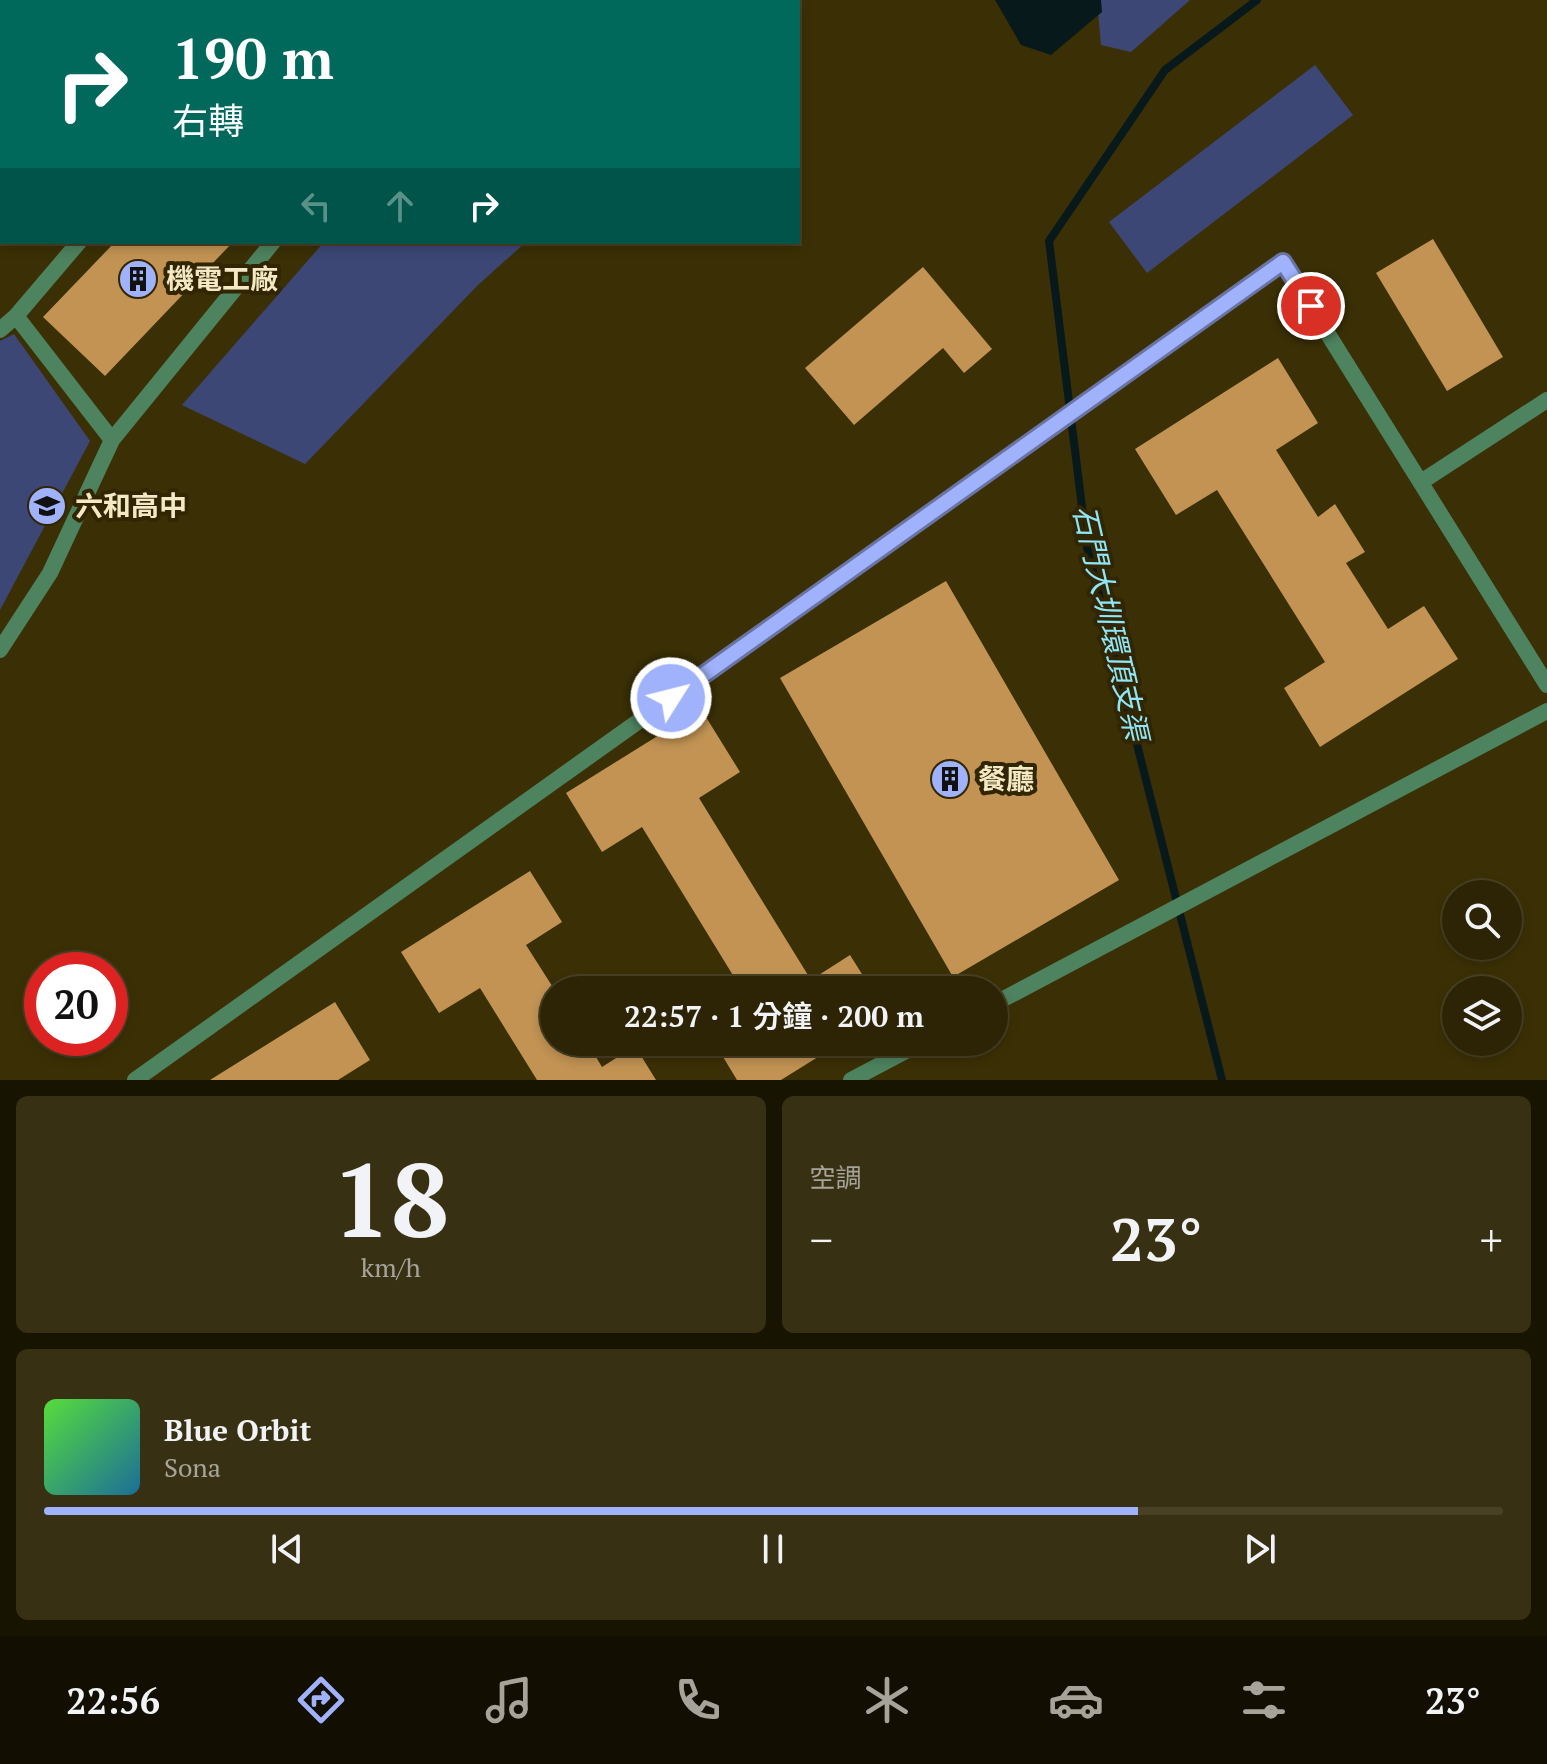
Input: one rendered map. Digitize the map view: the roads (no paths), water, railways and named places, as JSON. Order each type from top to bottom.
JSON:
[{"type":"lane","points":[[0,330],[16,316],[77,244]]},
{"type":"lane","points":[[0,650],[50,573],[112,440],[271,244]]},
{"type":"lane","points":[[135,1080],[1283,262],[1547,685]]},
{"type":"lane","points":[[16,316],[112,440]]},
{"type":"lane","points":[[1421,482],[1547,400]]},
{"type":"lane","points":[[1008,997],[1547,711]]},
{"type":"lane","points":[[851,1080],[896,1056]]},
{"type":"waterway","name":"石門大圳環頂支渠","points":[[1222,1080],[1087,547],[1049,241],[1165,70],[1257,0]]},
{"type":"place","name":"機電工廠","points":[[138,279]]},
{"type":"place","name":"六和高中","points":[[47,506]]},
{"type":"place","name":"餐廳","points":[[950,779]]}]
